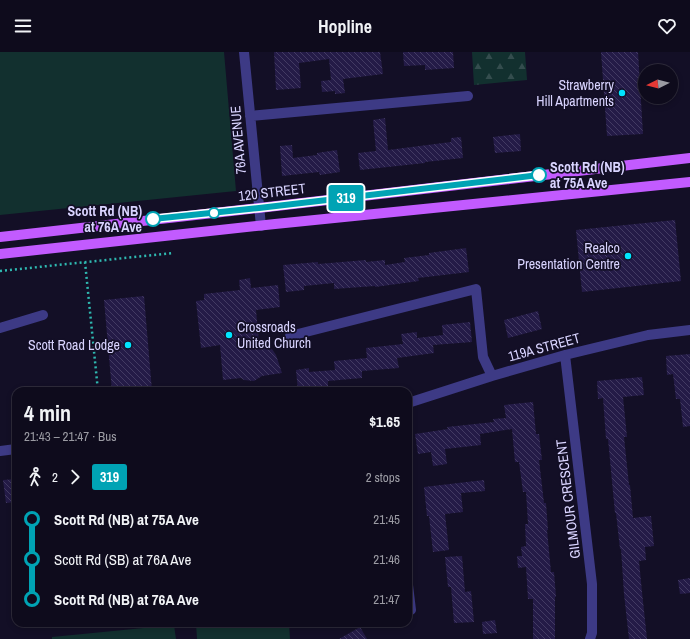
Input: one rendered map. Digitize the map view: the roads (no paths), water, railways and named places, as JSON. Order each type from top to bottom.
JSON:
[{"type":"main road","name":"120 STREET","points":[[0,236],[259,208],[690,158]]},
{"type":"main road","points":[[0,254],[690,182]]},
{"type":"street","name":"76A AVENUE","points":[[244,52],[261,226]]},
{"type":"street","points":[[250,116],[468,96]]},
{"type":"street","points":[[290,336],[476,289],[483,357],[492,376]]},
{"type":"street","points":[[0,328],[43,315]]},
{"type":"street","name":"119A STREET","points":[[412,402],[492,376],[565,355],[648,335],[690,330]]},
{"type":"street","name":"GILMOUR CRESCENT","points":[[565,355],[592,584],[592,633],[590,639]]},
{"type":"street","points":[[0,451],[12,450]]},
{"type":"place","name":"Strawberry Hill Apartments","points":[[622,93]]},
{"type":"place","name":"Scott Rd (NB) at 75A Ave","points":[[539,175]]},
{"type":"place","name":"Scott Rd (NB) at 76A Ave","points":[[153,219]]},
{"type":"place","name":"Realco Presentation Centre","points":[[628,256]]},
{"type":"place","name":"Crossroads United Church","points":[[229,335]]},
{"type":"place","name":"Scott Road Lodge","points":[[128,345]]}]
